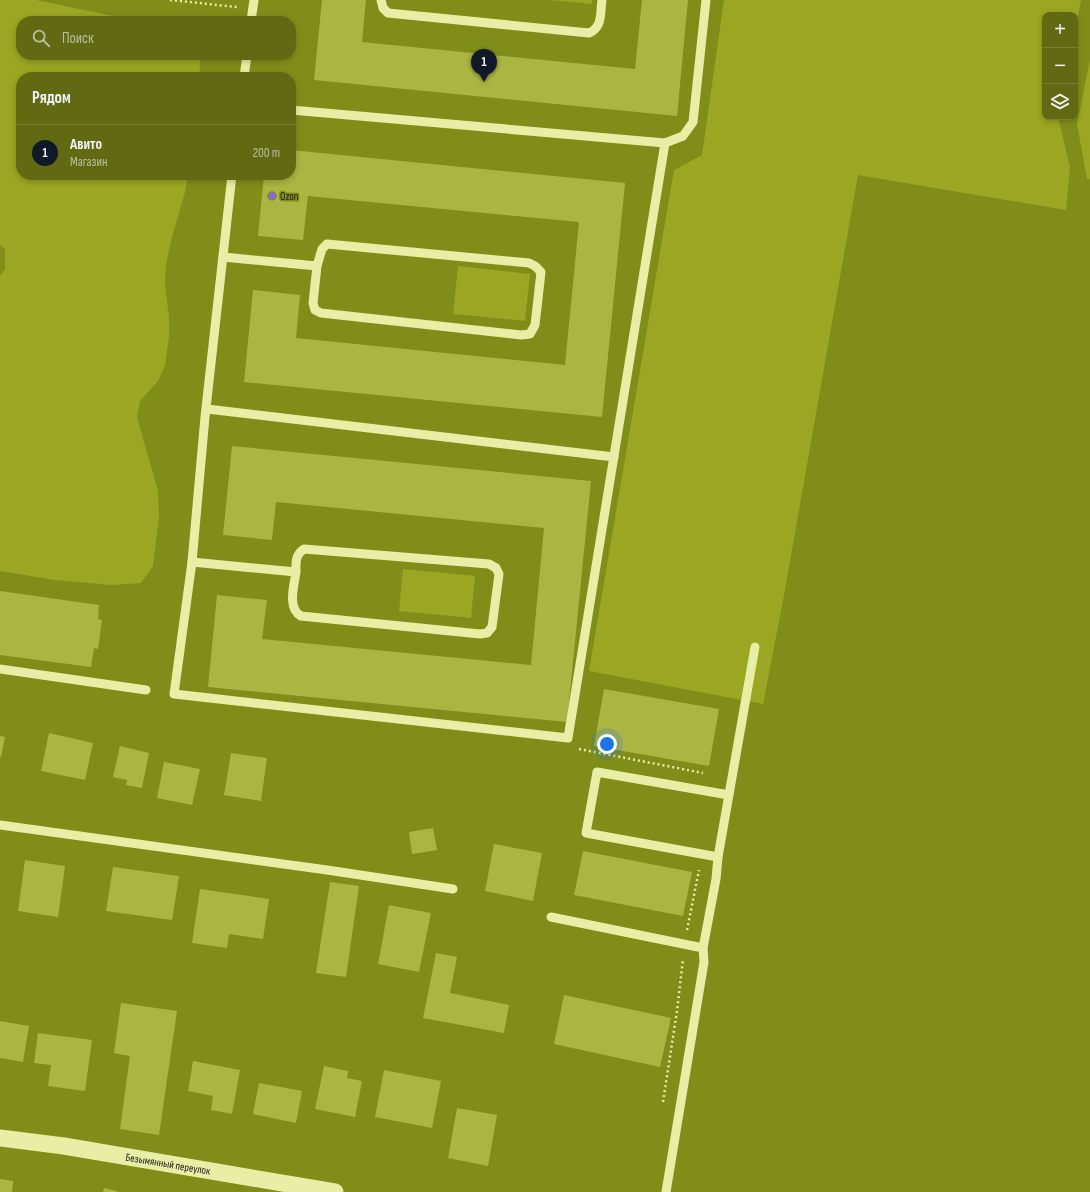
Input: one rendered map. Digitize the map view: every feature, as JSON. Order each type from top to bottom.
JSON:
[{"type":"street","name":"Безымянный переулок","points":[[0,1138],[64,1146],[336,1192]]},
{"type":"lane","points":[[381,0],[383,8],[388,13],[589,33],[595,30],[599,25],[602,0]]},
{"type":"lane","points":[[296,110],[665,143],[683,136],[693,122],[706,0]]},
{"type":"lane","points":[[252,16],[254,4]]},
{"type":"lane","points":[[245,72],[246,60]]},
{"type":"lane","points":[[231,180],[192,562],[174,694],[568,738],[665,143]]},
{"type":"lane","points":[[327,244],[529,263],[541,272],[535,325],[530,334],[521,335],[321,313],[315,310],[313,303],[317,266],[322,249],[327,244]]},
{"type":"lane","points":[[223,257],[317,266]]},
{"type":"lane","points":[[207,409],[614,457]]},
{"type":"lane","points":[[304,549],[489,564],[496,568],[499,574],[492,627],[487,633],[480,634],[301,616],[296,613],[292,606],[296,572],[296,556],[304,549]]},
{"type":"lane","points":[[192,562],[296,572]]},
{"type":"lane","points":[[666,1192],[704,962],[703,948],[755,647]]},
{"type":"lane","points":[[0,669],[146,690]]},
{"type":"lane","points":[[718,857],[586,833],[597,772],[729,795]]},
{"type":"lane","points":[[0,825],[453,889]]},
{"type":"lane","points":[[551,917],[703,948]]},
{"type":"path","points":[[170,0],[254,4]]},
{"type":"path","points":[[568,738],[566,747],[732,778]]},
{"type":"path","points":[[663,1105],[685,945],[702,854]]},
{"type":"green space","points":[[0,0],[36,0],[113,16],[16,16],[16,60],[201,60],[199,72],[16,72],[16,180],[187,180],[166,265],[165,285],[169,317],[169,337],[165,365],[158,381],[140,401],[137,417],[158,491],[159,517],[153,566],[141,583],[111,585],[55,580],[0,571],[0,276],[5,269],[5,249],[0,245]]},
{"type":"green space","points":[[550,0],[592,0],[592,4]]},
{"type":"green space","points":[[724,0],[1081,0],[1078,16],[1078,12],[1042,12],[1042,120],[1059,120],[1070,167],[1066,210],[858,175],[783,601],[763,704],[589,671],[674,170],[702,155]]},
{"type":"green space","points":[[1090,60],[1090,179],[1087,179],[1077,124]]},
{"type":"green space","points":[[458,266],[530,274],[525,321],[453,314]]},
{"type":"green space","points":[[403,569],[475,576],[471,618],[399,611]]},
{"type":"building","points":[[322,0],[366,0],[362,42],[635,69],[642,0],[688,0],[677,116],[314,80]]},
{"type":"building","points":[[296,150],[625,183],[602,417],[244,382],[253,290],[300,295],[296,338],[565,365],[579,222],[308,196],[303,240],[258,236],[264,180],[296,180]]},
{"type":"building","points":[[232,446],[591,481],[567,722],[208,687],[217,595],[267,600],[262,639],[531,665],[544,528],[276,502],[272,540],[223,535]]},
{"type":"building","points":[[0,591],[99,605],[98,619],[102,620],[98,649],[94,648],[91,667],[0,655]]},
{"type":"building","points":[[604,689],[719,709],[709,766],[594,746]]},
{"type":"building","points":[[49,733],[93,743],[85,780],[41,771]]},
{"type":"building","points":[[0,736],[5,737],[1,757],[0,757]]},
{"type":"building","points":[[120,746],[149,753],[142,788],[126,785],[127,780],[113,777]]},
{"type":"building","points":[[231,753],[267,758],[261,801],[224,795]]},
{"type":"building","points":[[164,762],[200,769],[192,805],[157,798]]},
{"type":"building","points":[[433,828],[437,850],[412,854],[409,832]]},
{"type":"building","points":[[494,844],[542,853],[533,901],[485,891]]},
{"type":"building","points":[[583,851],[692,872],[683,916],[574,895]]},
{"type":"building","points":[[25,860],[65,866],[58,917],[18,911]]},
{"type":"building","points":[[113,867],[179,876],[172,920],[106,911]]},
{"type":"building","points":[[330,882],[359,886],[346,977],[316,973]]},
{"type":"building","points":[[200,889],[269,899],[263,939],[229,934],[227,948],[192,943]]},
{"type":"building","points":[[389,905],[431,913],[419,972],[378,964]]},
{"type":"building","points":[[436,953],[457,957],[450,993],[509,1005],[504,1033],[423,1018]]},
{"type":"building","points":[[564,995],[671,1018],[660,1067],[554,1044]]},
{"type":"building","points":[[121,1003],[177,1011],[159,1135],[120,1129],[130,1056],[114,1053]]},
{"type":"building","points":[[0,1021],[29,1026],[23,1062],[0,1058]]},
{"type":"building","points":[[38,1033],[92,1040],[85,1091],[48,1086],[51,1065],[34,1063]]},
{"type":"building","points":[[193,1061],[240,1070],[232,1114],[211,1110],[213,1096],[188,1091]]},
{"type":"building","points":[[324,1066],[348,1071],[347,1078],[362,1081],[355,1117],[315,1109]]},
{"type":"building","points":[[384,1070],[441,1081],[432,1128],[375,1117]]},
{"type":"building","points":[[259,1083],[302,1091],[296,1123],[253,1114]]},
{"type":"building","points":[[457,1108],[497,1115],[488,1166],[448,1158]]},
{"type":"building","points":[[0,1179],[13,1181],[12,1192],[0,1192]]},
{"type":"building","points":[[104,1188],[117,1191],[117,1192],[103,1192]]},
{"type":"place","name":"Авито","points":[[484,82]]},
{"type":"place","name":"Ozon","points":[[272,196]]}]
